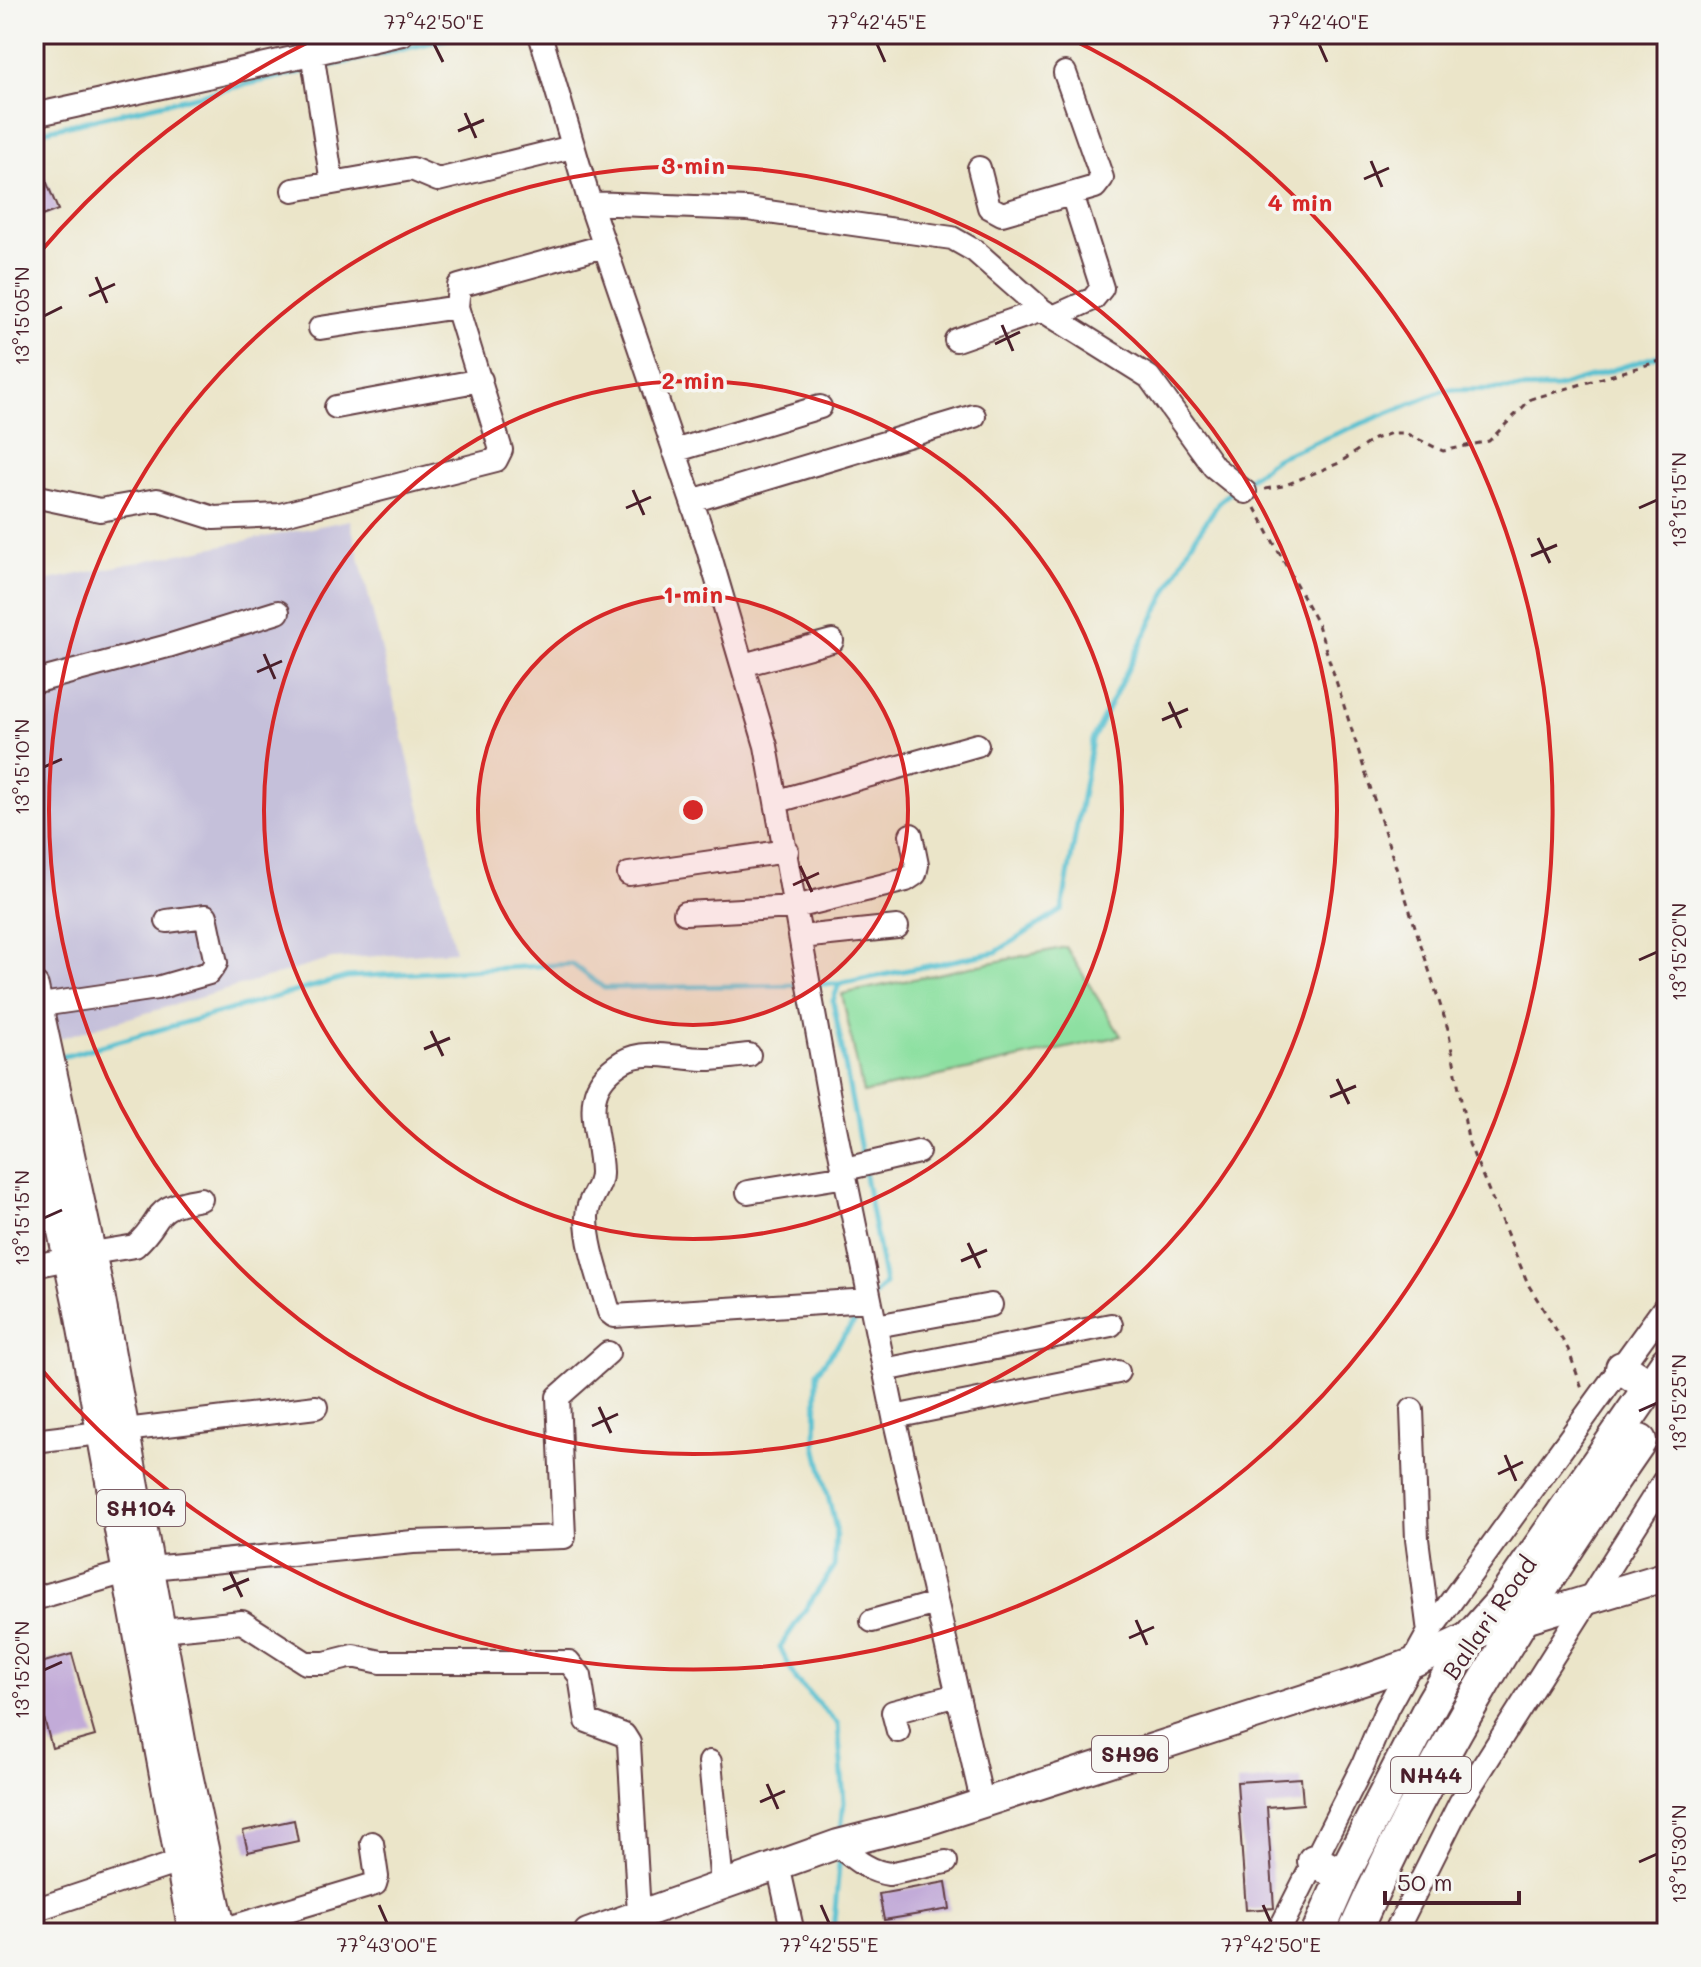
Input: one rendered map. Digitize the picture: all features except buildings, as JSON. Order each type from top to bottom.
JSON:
[{"type":"highway","points":[[1622,1368],[1662,1384]]},
{"type":"highway","name":"Ballari Road","points":[[1354,1933],[1421,1793],[1518,1622],[1662,1384]]},
{"type":"highway","name":"Ballari Road","points":[[1318,1933],[1343,1876],[1472,1635],[1502,1601],[1662,1384]]},
{"type":"highway","points":[[1314,1861],[1343,1876]]},
{"type":"main road","name":"SH104","points":[[37,1006],[57,1084],[80,1256],[139,1570],[179,1862],[193,1933]]},
{"type":"main road","name":"SH104","points":[[34,1101],[42,1183],[80,1256]]},
{"type":"main road","name":"SH104","points":[[139,1570],[162,1630],[222,1932]]},
{"type":"main road","points":[[1472,1635],[1583,1604],[1667,1576]]},
{"type":"main road","name":"SH96","points":[[588,1933],[841,1843],[924,1822],[1412,1663],[1472,1635]]},
{"type":"street","points":[[34,115],[402,34]]},
{"type":"street","points":[[540,34],[590,203],[692,501],[743,665],[778,801],[809,985],[884,1370],[982,1801]]},
{"type":"street","points":[[312,52],[332,183]]},
{"type":"street","points":[[979,168],[989,207],[1002,214],[1095,187],[1102,178],[1065,73]]},
{"type":"street","points":[[293,190],[412,169],[438,180],[572,147]]},
{"type":"street","points":[[956,340],[1093,299],[1102,288],[1072,194]]},
{"type":"street","points":[[590,203],[747,209],[952,238],[975,251],[1048,313],[1149,377],[1214,467],[1245,492]]},
{"type":"street","points":[[34,496],[100,510],[168,501],[214,518],[280,515],[496,460],[501,450],[457,307],[459,286],[604,246]]},
{"type":"street","points":[[320,328],[457,307]]},
{"type":"street","points":[[336,407],[481,380]]},
{"type":"street","points":[[674,451],[820,407]]},
{"type":"street","points":[[692,501],[974,416]]},
{"type":"street","points":[[34,682],[278,612]]},
{"type":"street","points":[[743,665],[832,641]]},
{"type":"street","points":[[778,801],[977,745]]},
{"type":"street","points":[[685,913],[795,907],[906,880],[915,874],[917,865],[911,835]]},
{"type":"street","points":[[629,874],[787,851]]},
{"type":"street","points":[[37,1006],[157,988],[209,973],[216,963],[206,916],[167,921]]},
{"type":"street","points":[[801,937],[897,927]]},
{"type":"street","points":[[749,1055],[706,1059],[645,1054],[624,1061],[594,1091],[601,1182],[589,1198],[587,1218],[609,1312],[614,1316],[873,1311],[991,1305]]},
{"type":"street","points":[[748,1192],[845,1172],[918,1152]]},
{"type":"street","points":[[34,1266],[135,1246],[155,1216],[166,1208],[201,1199]]},
{"type":"street","points":[[1278,1933],[1429,1632],[1667,1304]]},
{"type":"street","points":[[884,1370],[1111,1325]]},
{"type":"street","points":[[34,1599],[139,1570],[413,1542],[564,1537],[558,1397],[608,1353]]},
{"type":"street","points":[[894,1417],[1118,1372]]},
{"type":"street","points":[[34,1441],[113,1429],[316,1407]]},
{"type":"street","points":[[1412,1410],[1417,1539],[1429,1632]]},
{"type":"street","points":[[1395,1933],[1460,1803],[1583,1604],[1667,1476]]},
{"type":"street","points":[[872,1621],[936,1603]]},
{"type":"street","points":[[162,1630],[242,1622],[306,1663],[314,1664],[353,1656],[381,1662],[569,1662],[580,1676],[587,1721],[624,1735],[629,1743],[639,1913]]},
{"type":"street","points":[[898,1731],[893,1712],[957,1695]]},
{"type":"street","points":[[710,1762],[722,1884]]},
{"type":"street","points":[[222,1932],[375,1884],[377,1877],[372,1843]]},
{"type":"street","points":[[841,1843],[867,1868],[880,1873],[889,1874],[946,1862]]},
{"type":"street","points":[[34,1910],[179,1862]]},
{"type":"street","points":[[778,1865],[793,1933]]},
{"type":"path","points":[[1590,1409],[1568,1349],[1529,1286],[1469,1144],[1448,1029],[1318,625],[1272,535],[1245,492],[1297,481],[1339,463],[1374,439],[1392,433],[1405,433],[1443,451],[1489,441],[1531,399],[1667,359]]},
{"type":"shaded area","points":[[350,520],[455,951],[332,959],[60,1038],[34,923],[34,583]]},
{"type":"green space","points":[[1066,947],[1121,1036],[863,1093],[842,994]]},
{"type":"waterway","points":[[320,68],[469,34]]},
{"type":"waterway","points":[[34,133],[310,70]]},
{"type":"waterway","points":[[1243,483],[1276,458],[1445,390],[1555,388],[1667,353]]},
{"type":"waterway","points":[[863,1161],[833,1001],[839,984],[996,952],[1062,910],[1092,740],[1191,544],[1220,501],[1235,489]]},
{"type":"waterway","points":[[58,1058],[347,977],[572,964],[604,988],[804,985]]},
{"type":"waterway","points":[[814,984],[839,984]]},
{"type":"waterway","points":[[864,1170],[885,1284],[875,1295]]},
{"type":"waterway","points":[[841,1832],[844,1802],[838,1724],[796,1680],[780,1647],[834,1567],[836,1529],[816,1446],[817,1372],[864,1309]]},
{"type":"waterway","points":[[833,1933],[840,1854]]}]
